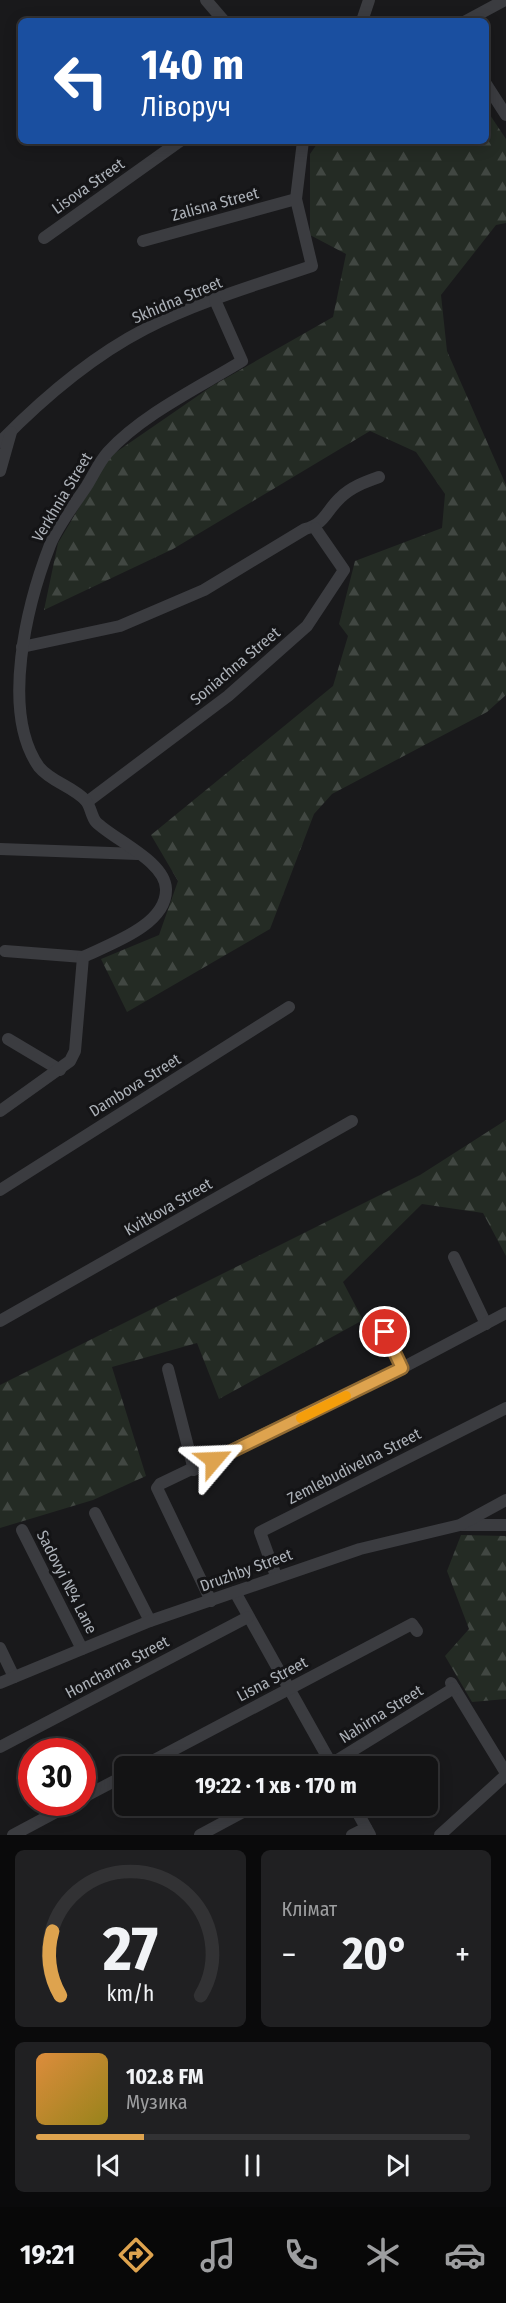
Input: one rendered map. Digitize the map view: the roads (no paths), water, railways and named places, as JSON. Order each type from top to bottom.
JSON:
[{"type":"street","points":[[206,0],[221,18]]},
{"type":"street","points":[[363,18],[369,0]]},
{"type":"street","points":[[472,18],[505,0]]},
{"type":"street","points":[[489,89],[506,115]]},
{"type":"street","name":"Lisova Street","points":[[44,238],[176,144]]},
{"type":"street","points":[[296,199],[303,144]]},
{"type":"street","name":"Zalisna Street","points":[[143,241],[296,199]]},
{"type":"street","name":"Skhidna Street","points":[[0,441],[88,364],[145,329],[215,300],[312,266],[296,199]]},
{"type":"street","name":"Verkhnia Street","points":[[22,647],[32,603],[51,543],[107,453],[157,412],[243,361],[215,300]]},
{"type":"street","points":[[0,471],[11,431]]},
{"type":"street","points":[[5,951],[83,957],[142,928],[162,906],[166,888],[160,872],[142,854],[115,839],[94,819],[87,802],[39,767],[23,740],[15,690],[22,647],[120,626],[204,590],[305,529],[315,528],[340,498],[361,483],[379,477]]},
{"type":"street","name":"Soniachna Street","points":[[87,802],[219,703],[307,627],[344,570],[315,528]]},
{"type":"street","points":[[0,849],[142,854]]},
{"type":"street","points":[[0,1111],[60,1070],[75,1051],[83,957]]},
{"type":"street","name":"Dambova Street","points":[[0,1190],[289,1007]]},
{"type":"street","points":[[8,1039],[60,1070]]},
{"type":"street","name":"Kvitkova Street","points":[[0,1321],[352,1120]]},
{"type":"street","points":[[454,1257],[486,1324]]},
{"type":"street","points":[[211,1601],[158,1488],[160,1484],[194,1470],[402,1368],[506,1313]]},
{"type":"street","points":[[377,1314],[402,1368]]},
{"type":"street","points":[[168,1369],[194,1470]]},
{"type":"street","name":"Zemlebudivelna Street","points":[[276,1576],[260,1532],[506,1408]]},
{"type":"street","name":"Druzhby Street","points":[[0,1683],[150,1621],[276,1576],[360,1549],[460,1525],[506,1500]]},
{"type":"street","points":[[95,1513],[150,1621]]},
{"type":"street","points":[[460,1525],[506,1525]]},
{"type":"street","name":"Sadovyi №4 Lane","points":[[22,1530],[82,1649]]},
{"type":"street","points":[[235,1592],[325,1756]]},
{"type":"street","name":"Honcharna Street","points":[[0,1746],[248,1617]]},
{"type":"street","name":"Lisna Street","points":[[162,1756],[412,1624],[417,1631]]},
{"type":"street","points":[[0,1648],[14,1677]]},
{"type":"street","name":"Nahirna Street","points":[[345,1756],[452,1686],[506,1774]]},
{"type":"street","points":[[440,1835],[506,1774]]},
{"type":"street","points":[[96,1791],[114,1781]]},
{"type":"street","points":[[13,1835],[49,1816]]},
{"type":"street","points":[[200,1835],[235,1816]]},
{"type":"street","points":[[352,1835],[368,1831],[360,1816]]}]
